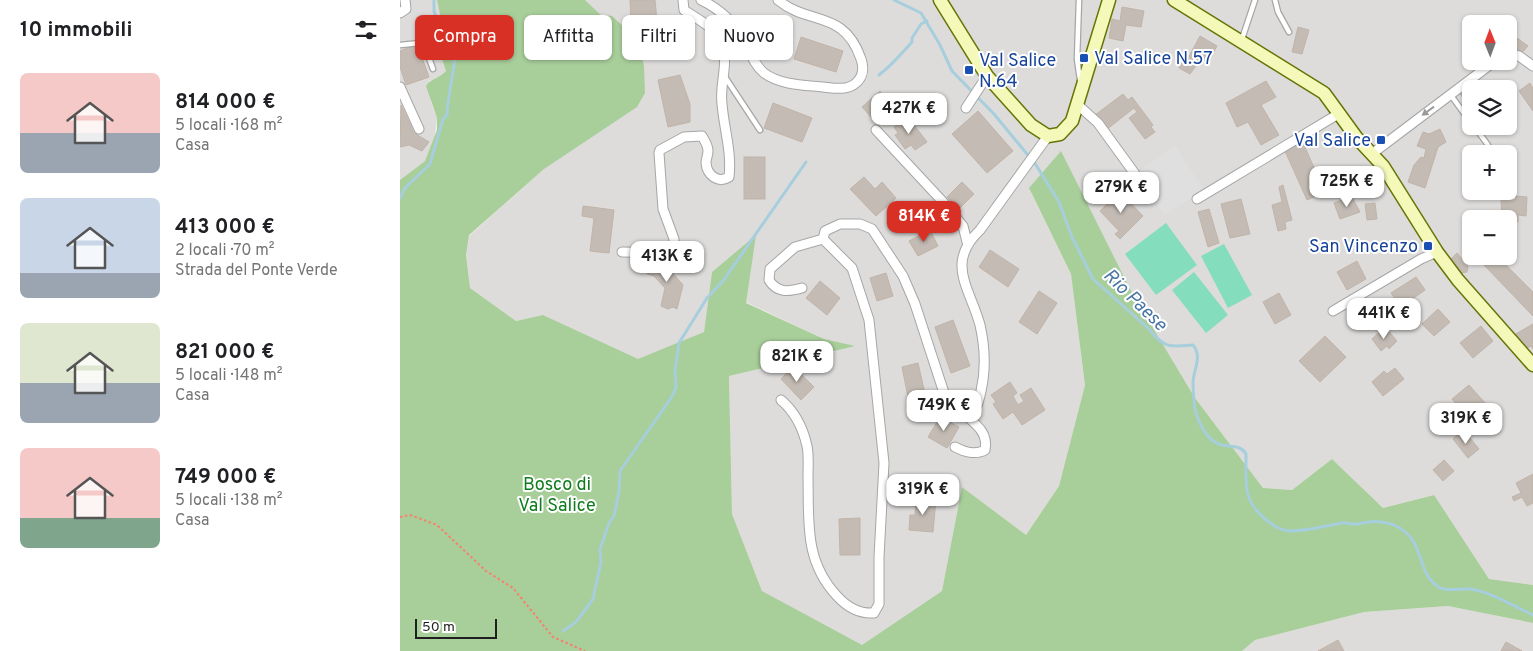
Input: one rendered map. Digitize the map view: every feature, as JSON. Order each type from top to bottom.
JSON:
[{"type":"street","points":[[400,13],[406,9],[406,0]]},
{"type":"street","points":[[622,252],[670,253],[674,251],[674,239],[663,209],[659,160],[660,150],[684,137],[702,136],[708,150],[706,164],[709,173],[717,180],[729,178],[730,149],[721,88],[726,56],[722,42],[716,33],[684,10],[684,0]]},
{"type":"street","points":[[701,0],[728,17],[736,26],[755,62],[763,72],[777,80],[833,88],[848,88],[854,85],[862,74],[862,63],[859,54],[842,29],[835,23],[788,7],[778,0]]},
{"type":"street","points":[[940,0],[987,76],[1031,125],[1048,136],[1060,134],[1072,121],[1109,0]]},
{"type":"street","points":[[1174,0],[1324,93],[1356,137],[1373,153],[1398,188],[1437,252],[1458,280],[1533,364]]},
{"type":"street","points":[[1518,56],[1533,66]]},
{"type":"street","points":[[1373,153],[1483,70]]},
{"type":"street","points":[[969,104],[987,76]]},
{"type":"street","points":[[400,87],[420,129]]},
{"type":"street","points":[[1078,105],[1098,123],[1135,174]]},
{"type":"street","points":[[1197,199],[1340,113]]},
{"type":"street","points":[[876,130],[963,226],[967,242]]},
{"type":"street","points":[[963,413],[973,411],[979,402],[984,380],[985,354],[979,324],[963,277],[962,257],[967,242],[980,230],[1048,136]]},
{"type":"street","points":[[823,239],[825,231],[840,224],[860,224],[872,229],[903,276],[915,304],[945,396],[952,405],[983,432],[986,450],[978,452],[964,451],[955,447]]},
{"type":"street","points":[[802,288],[790,292],[773,286],[769,280],[770,269],[795,247],[823,239]]},
{"type":"street","points":[[781,400],[792,409],[807,448],[810,544],[818,567],[830,588],[843,602],[863,614],[874,612],[879,604],[879,556],[884,463],[869,320],[852,268],[823,239]]},
{"type":"street","points":[[1333,311],[1421,259],[1437,252]]},
{"type":"lane","points":[[1078,0],[1077,58],[1082,92]]},
{"type":"lane","points":[[1241,40],[1255,0]]},
{"type":"lane","points":[[1275,0],[1278,12],[1289,32]]},
{"type":"lane","points":[[400,44],[420,43],[425,47],[433,69]]},
{"type":"lane","points":[[724,77],[760,130]]},
{"type":"lane","points":[[1450,94],[1462,111]]},
{"type":"path","points":[[400,517],[410,515],[437,525],[486,571],[513,588],[553,636],[585,651]]},
{"type":"shaded area","points":[[400,0],[437,0],[440,15],[415,15],[415,60],[442,60],[446,71],[429,81],[431,103],[437,118],[434,141],[425,161],[400,180]]},
{"type":"shaded area","points":[[585,0],[1533,0],[1533,585],[1489,579],[1433,495],[1383,508],[1332,459],[1292,490],[1263,488],[1195,398],[1132,293],[1029,189],[1071,274],[1085,385],[1059,486],[1026,535],[962,487],[942,591],[861,646],[762,591],[732,514],[729,376],[853,346],[824,339],[746,302],[755,236],[712,272],[704,332],[638,360],[543,315],[516,321],[470,288],[466,255],[469,236],[544,169],[622,46],[622,60],[695,60],[695,15],[622,15],[622,27],[612,21],[612,15],[601,15]]},
{"type":"shaded area","points":[[1175,146],[1204,190],[1165,215],[1135,174]]},
{"type":"shaded area","points":[[1448,606],[1533,623],[1533,651],[1242,651],[1255,640],[1364,612]]},
{"type":"green space","name":"Bosco di Val Salice","points":[[437,0],[585,0],[601,15],[524,15],[524,60],[612,60],[612,16],[622,25],[622,60],[642,60],[644,66],[645,93],[637,107],[544,169],[469,235],[466,255],[470,288],[516,321],[543,315],[638,359],[704,332],[712,272],[756,235],[746,303],[824,339],[855,346],[729,376],[732,514],[762,591],[862,645],[942,591],[962,487],[1026,535],[1059,486],[1085,385],[1071,274],[1029,188],[1061,151],[1132,293],[1195,398],[1263,488],[1292,490],[1332,459],[1383,508],[1434,495],[1489,579],[1533,585],[1533,623],[1448,606],[1364,612],[1255,640],[1242,651],[400,651],[400,180],[425,161],[437,130],[437,118],[426,86],[430,81],[446,71],[442,60],[514,60],[514,15],[440,15]]},
{"type":"green space","points":[[1166,223],[1197,265],[1156,295],[1125,254]]},
{"type":"green space","points":[[1224,244],[1252,295],[1228,308],[1201,256]]},
{"type":"green space","points":[[1194,272],[1228,315],[1206,333],[1172,290]]},
{"type":"building","points":[[630,0],[655,0],[656,15],[631,15]]},
{"type":"building","points":[[1122,7],[1144,11],[1141,27],[1126,25],[1123,41],[1109,38],[1112,19],[1120,21]]},
{"type":"building","points":[[1298,27],[1309,30],[1302,54],[1292,52]]},
{"type":"building","points":[[1200,36],[1217,46],[1208,62],[1201,59],[1190,74],[1179,68],[1183,61],[1186,62]]},
{"type":"building","points":[[801,37],[843,51],[836,72],[794,59]]},
{"type":"building","points":[[1518,39],[1528,46],[1521,54],[1518,52]]},
{"type":"building","points":[[415,45],[415,60],[423,60],[429,77],[406,85],[400,67],[400,51]]},
{"type":"building","points":[[680,75],[690,104],[690,122],[668,127],[658,80]]},
{"type":"building","points":[[1266,81],[1276,97],[1261,105],[1279,135],[1261,145],[1248,122],[1237,127],[1226,103]]},
{"type":"building","points":[[1530,83],[1533,88],[1533,111],[1519,91]]},
{"type":"building","points":[[880,91],[890,104],[873,119],[862,107]]},
{"type":"building","points":[[1123,94],[1128,100],[1132,97],[1153,125],[1151,127],[1155,132],[1145,139],[1129,118],[1137,112],[1134,108],[1106,130],[1095,115]]},
{"type":"building","points":[[773,103],[812,118],[802,142],[764,128]]},
{"type":"building","points":[[401,105],[414,133],[429,142],[422,151],[409,145],[400,147]]},
{"type":"building","points":[[978,111],[1013,151],[987,173],[952,134]]},
{"type":"building","points":[[907,116],[927,142],[915,150],[911,145],[905,149],[895,135],[898,133],[894,127]]},
{"type":"building","points":[[1440,129],[1446,142],[1438,147],[1425,188],[1408,182],[1414,165],[1421,157],[1424,158],[1426,149],[1417,146],[1423,132],[1429,134]]},
{"type":"building","points":[[1303,143],[1325,192],[1307,200],[1285,151]]},
{"type":"building","points":[[744,157],[765,157],[765,199],[744,199]]},
{"type":"building","points":[[1375,164],[1387,179],[1369,193],[1357,177]]},
{"type":"building","points":[[864,177],[875,189],[882,182],[896,198],[876,216],[850,189]]},
{"type":"building","points":[[962,182],[974,194],[959,209],[947,197]]},
{"type":"building","points":[[1283,185],[1292,220],[1285,222],[1286,229],[1278,231],[1272,205],[1282,202],[1279,187]]},
{"type":"building","points":[[1120,192],[1143,216],[1120,239],[1115,234],[1119,231],[1100,211]]},
{"type":"building","points":[[1517,196],[1527,197],[1526,216],[1518,215],[1518,222],[1517,210],[1502,210],[1501,200],[1517,200]]},
{"type":"building","points":[[1352,197],[1360,212],[1340,219],[1334,203]]},
{"type":"building","points":[[1241,199],[1250,234],[1230,238],[1221,204]]},
{"type":"building","points":[[1375,203],[1377,219],[1367,220],[1365,204]]},
{"type":"building","points":[[583,206],[614,210],[609,253],[590,251],[594,218],[582,216]]},
{"type":"building","points":[[1209,209],[1219,243],[1208,247],[1198,212]]},
{"type":"building","points":[[930,230],[938,246],[918,256],[909,241]]},
{"type":"building","points":[[990,250],[1019,269],[1008,287],[979,267]]},
{"type":"building","points":[[1457,253],[1462,259],[1462,265],[1468,266],[1467,272],[1460,273],[1449,261]]},
{"type":"building","points":[[651,258],[664,263],[683,285],[677,309],[673,307],[668,309],[661,306],[665,288],[654,276],[647,274]]},
{"type":"building","points":[[1357,261],[1366,279],[1347,290],[1337,272]]},
{"type":"building","points":[[1484,265],[1506,265],[1533,292],[1533,316]]},
{"type":"building","points":[[886,273],[893,296],[877,301],[870,278]]},
{"type":"building","points":[[1416,277],[1425,290],[1401,307],[1391,293]]},
{"type":"building","points":[[820,281],[840,298],[827,315],[806,298]]},
{"type":"building","points":[[1039,291],[1057,303],[1037,334],[1019,322]]},
{"type":"building","points":[[1279,293],[1291,315],[1275,324],[1263,302]]},
{"type":"building","points":[[1438,309],[1450,322],[1434,336],[1422,324]]},
{"type":"building","points":[[953,320],[970,366],[951,373],[935,327]]},
{"type":"building","points":[[1533,324],[1533,349],[1531,346],[1525,349],[1514,335]]},
{"type":"building","points":[[1481,326],[1493,341],[1473,358],[1460,343]]},
{"type":"building","points":[[1385,327],[1397,341],[1389,349],[1387,346],[1381,351],[1372,339]]},
{"type":"building","points":[[1325,336],[1346,357],[1320,382],[1299,361]]},
{"type":"building","points":[[918,363],[925,394],[908,397],[902,367]]},
{"type":"building","points":[[793,366],[814,387],[801,400],[781,379]]},
{"type":"building","points":[[1395,368],[1404,379],[1383,396],[1372,382],[1384,371],[1387,374]]},
{"type":"building","points":[[1010,382],[1017,393],[1013,396],[1018,405],[1024,401],[1020,395],[1031,388],[1045,410],[1022,425],[1013,412],[1003,419],[993,404],[996,402],[991,395]]},
{"type":"building","points":[[1469,385],[1486,404],[1469,419],[1452,399]]},
{"type":"building","points":[[940,417],[959,427],[947,448],[928,437]]},
{"type":"building","points":[[1460,432],[1470,438],[1479,449],[1468,458],[1453,439]]},
{"type":"building","points":[[1444,460],[1454,471],[1443,481],[1433,470]]},
{"type":"building","points":[[1533,474],[1533,503],[1527,506],[1522,497],[1514,501],[1512,497],[1521,493],[1516,483]]},
{"type":"building","points":[[916,498],[936,499],[933,532],[909,530],[910,515],[915,515]]},
{"type":"building","points":[[860,518],[860,555],[840,555],[839,519]]},
{"type":"building","points":[[1338,640],[1344,651],[1318,651]]},
{"type":"building","points":[[1506,642],[1522,651],[1501,651]]},
{"type":"waterway","points":[[400,198],[405,188],[430,164],[443,119],[447,115],[456,42],[441,31],[434,11],[434,0]]},
{"type":"waterway","name":"Rio Paese","points":[[894,0],[921,13],[940,45],[952,71],[994,114],[1036,165],[1059,202],[1072,237],[1093,279],[1159,340],[1173,346],[1193,345],[1197,354],[1193,383],[1198,418],[1202,428],[1209,437],[1222,445],[1239,448],[1246,454],[1247,492],[1260,515],[1276,527],[1290,531],[1344,523],[1385,522],[1394,525],[1411,538],[1425,571],[1436,585],[1448,590],[1470,589],[1478,591],[1494,596],[1533,615]]},
{"type":"waterway","points":[[879,75],[912,42],[912,38],[921,24],[927,21]]},
{"type":"waterway","points":[[563,631],[576,622],[593,599],[601,562],[600,549],[609,523],[614,516],[619,492],[620,471],[676,388],[675,371],[679,343],[707,298],[723,281],[806,162]]},
{"type":"place","name":"Val Salice N.57","points":[[1084,58]]},
{"type":"place","name":"Val Salice N.64","points":[[969,70]]},
{"type":"place","name":"Val Salice","points":[[1381,140]]},
{"type":"place","name":"San Vincenzo","points":[[1428,246]]}]
